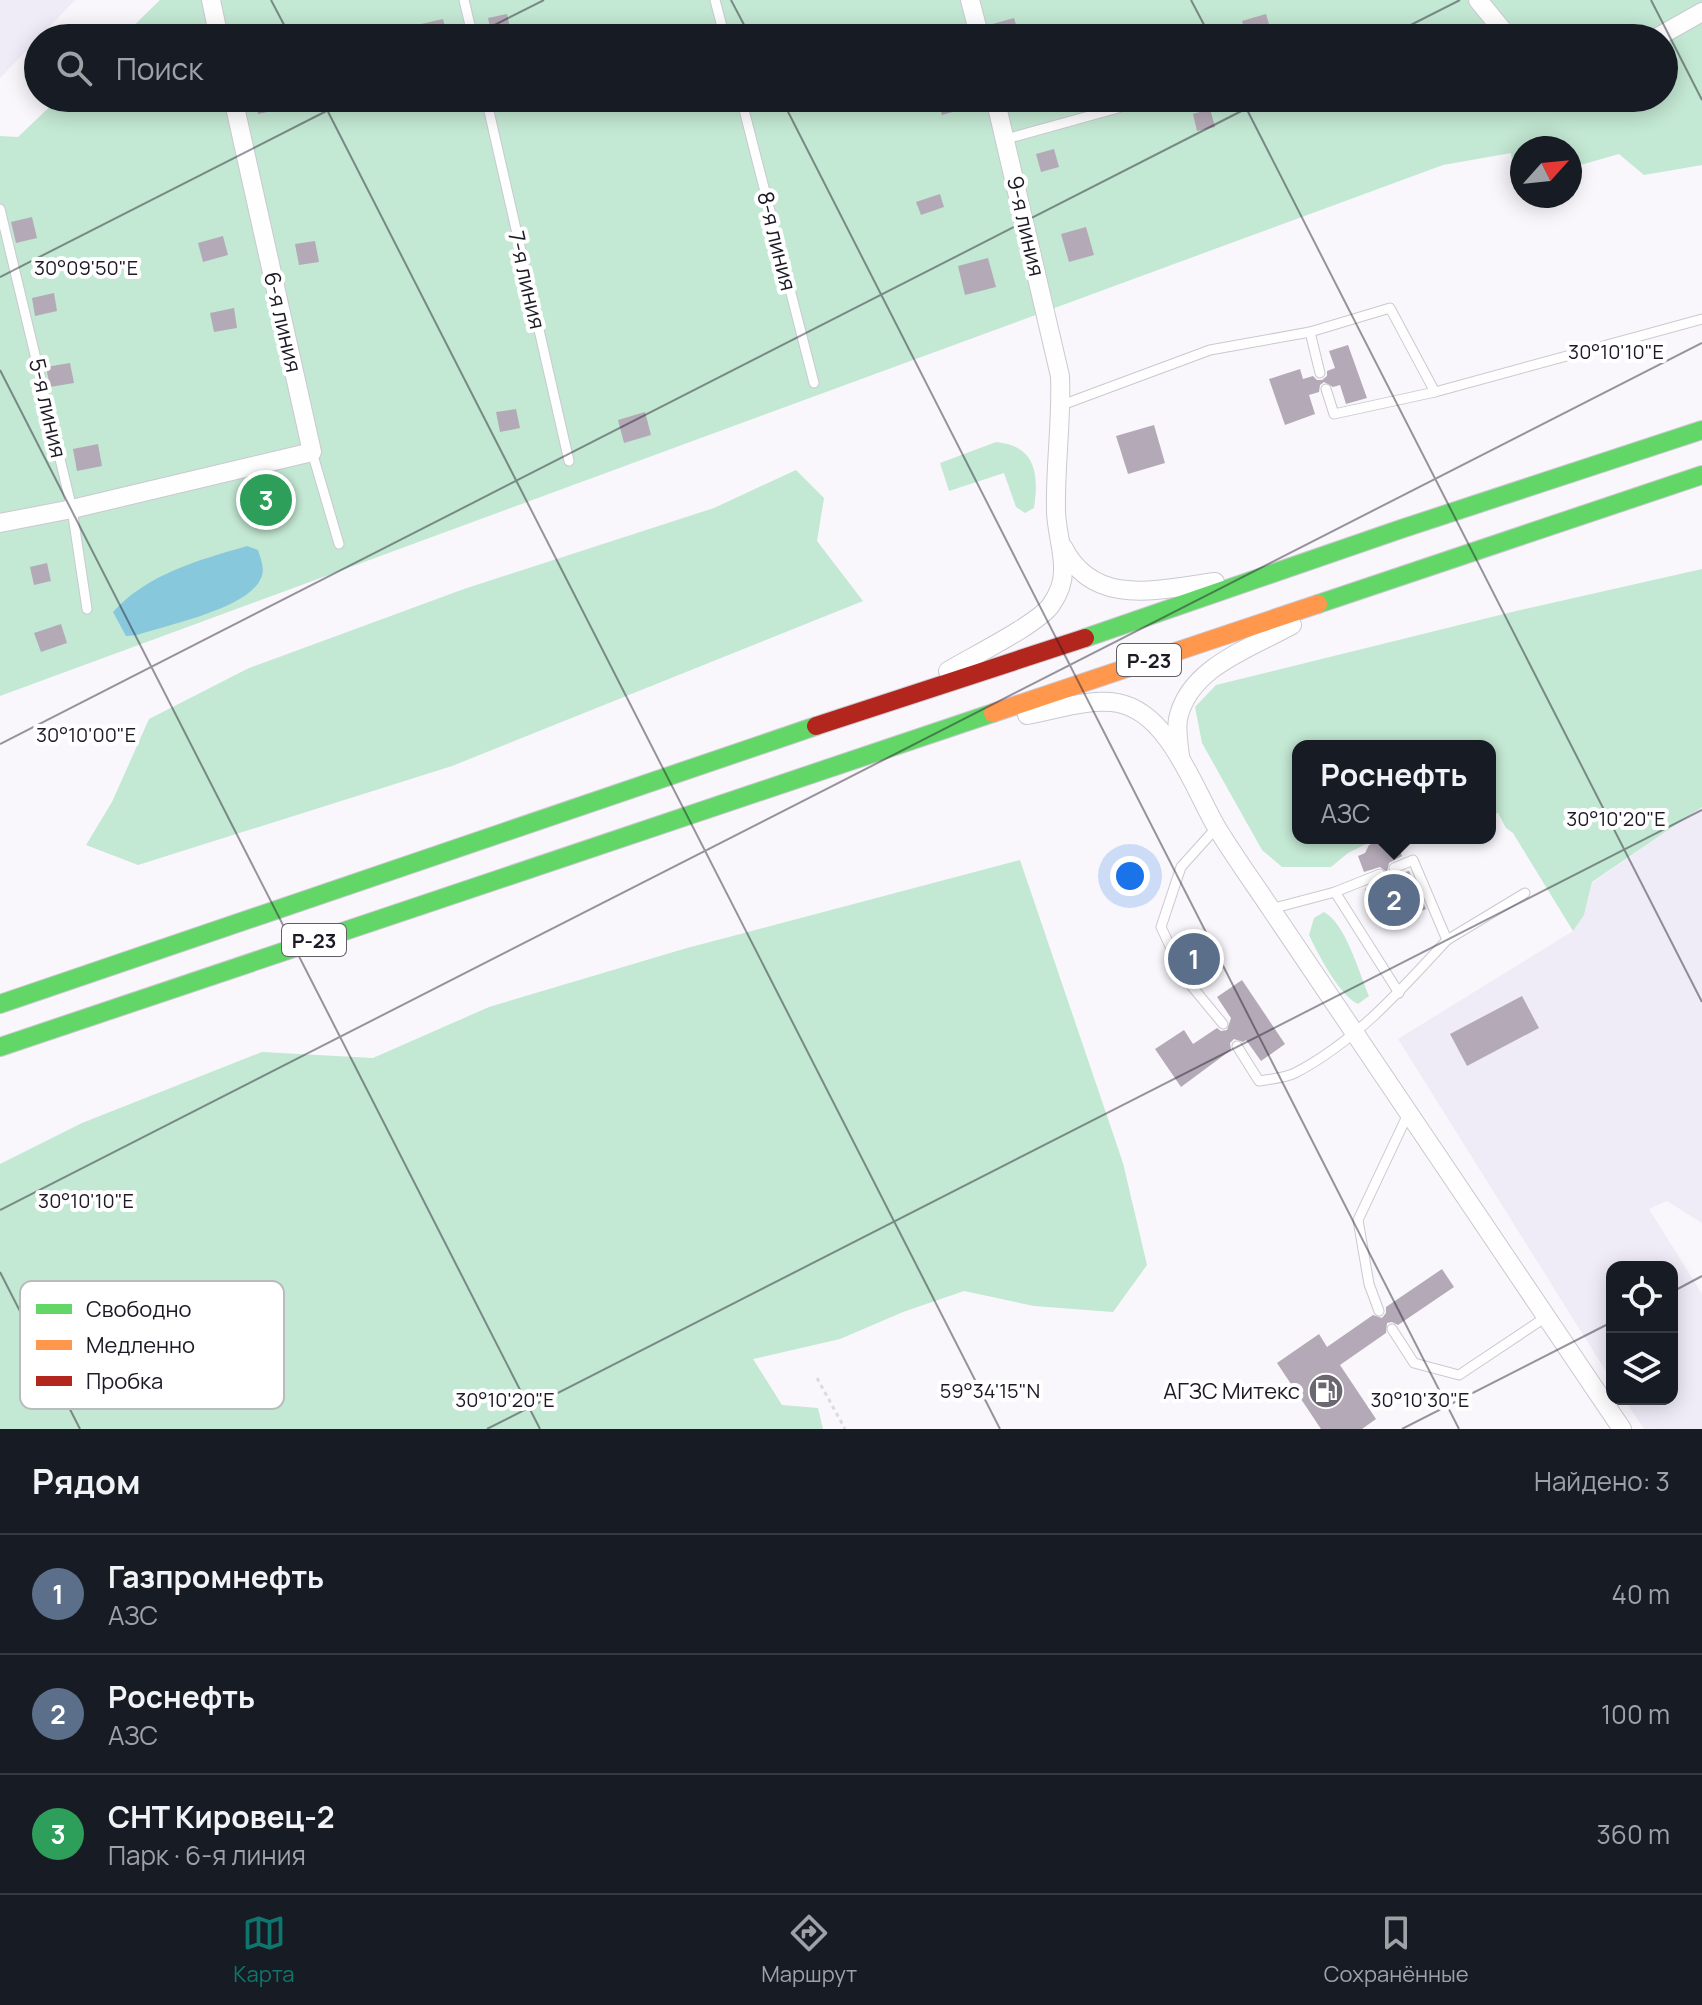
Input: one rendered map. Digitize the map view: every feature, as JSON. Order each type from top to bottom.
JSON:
[{"type":"highway","name":"Р-23","points":[[0,1004],[1702,430]]},
{"type":"highway","name":"Р-23","points":[[0,1047],[1702,475]]},
{"type":"street","points":[[211,0],[216,24]]},
{"type":"street","points":[[970,0],[976,24]]},
{"type":"street","points":[[1478,0],[1498,24]]},
{"type":"street","points":[[1678,26],[1702,12]]},
{"type":"street","name":"6-я линия","points":[[236,112],[312,452]]},
{"type":"street","name":"9-я линия","points":[[906,697],[1030,623],[1049,608],[1060,590],[1064,569],[1056,510],[1062,405],[1060,376],[999,112]]},
{"type":"street","points":[[0,523],[312,452]]},
{"type":"street","points":[[1058,538],[1072,565],[1099,584],[1115,589],[1145,591],[1267,575]]},
{"type":"street","points":[[1180,759],[1178,721],[1191,689],[1211,670],[1345,596]]},
{"type":"street","points":[[954,725],[1100,701],[1140,710],[1155,724],[1180,759],[1217,827],[1353,1033],[1622,1429]]},
{"type":"lane","points":[[464,0],[470,24]]},
{"type":"lane","points":[[715,0],[721,24]]},
{"type":"lane","name":"7-я линия","points":[[489,112],[569,461]]},
{"type":"lane","name":"8-я линия","points":[[745,112],[814,383]]},
{"type":"lane","points":[[1006,139],[1103,112]]},
{"type":"lane","name":"5-я линия","points":[[0,209],[72,509],[87,609]]},
{"type":"lane","points":[[1062,405],[1210,350],[1310,332],[1390,308],[1435,392]]},
{"type":"lane","points":[[1326,389],[1334,414],[1435,392],[1702,319]]},
{"type":"lane","points":[[1310,332],[1320,373]]},
{"type":"lane","name":"6-я линия","points":[[312,452],[339,544]]},
{"type":"lane","points":[[1217,827],[1181,867],[1161,927],[1185,978],[1223,1024]]},
{"type":"lane","points":[[1394,868],[1413,860],[1447,940]]},
{"type":"lane","points":[[1271,909],[1335,892],[1380,874]]},
{"type":"lane","points":[[1335,892],[1399,993]]},
{"type":"lane","points":[[1237,1046],[1259,1081],[1293,1075],[1353,1033],[1399,993],[1447,940],[1525,893]]},
{"type":"lane","points":[[1379,1311],[1369,1284],[1358,1220],[1408,1114]]},
{"type":"lane","points":[[1392,1329],[1414,1363],[1459,1375],[1546,1317]]},
{"type":"path","points":[[817,1378],[845,1429]]},
{"type":"shaded area","points":[[0,0],[75,0],[52,24],[24,24],[24,53],[0,78]]},
{"type":"shaded area","points":[[1702,807],[1702,1223],[1667,1201],[1649,1209],[1702,1294],[1702,1429],[1644,1429],[1628,1405],[1678,1405],[1678,1261],[1606,1261],[1606,1371],[1398,1039],[1573,931],[1584,915],[1592,883]]},
{"type":"green space","points":[[160,0],[1702,0],[1702,165],[1644,175],[1619,154],[1582,165],[1582,136],[1510,136],[1510,153],[1443,165],[0,696],[0,136],[18,137],[44,112],[1678,112],[1678,24],[135,24]]},
{"type":"green space","points":[[996,442],[1020,449],[1032,464],[1036,484],[1034,508],[1025,513],[1016,507],[1004,473],[949,491],[940,463]]},
{"type":"green space","points":[[796,470],[824,498],[817,541],[863,601],[452,766],[138,865],[86,845],[112,802],[149,719],[249,668],[464,589],[714,508]]},
{"type":"green space","points":[[1702,569],[1702,807],[1592,882],[1584,915],[1573,931],[1513,833],[1496,814],[1496,740],[1292,740],[1292,844],[1366,844],[1331,867],[1282,867],[1262,850],[1202,743],[1195,707],[1216,685]]},
{"type":"green space","points":[[1020,860],[1123,1163],[1147,1265],[1113,1312],[1034,1306],[964,1291],[903,1312],[840,1339],[753,1359],[782,1405],[818,1408],[823,1429],[0,1429],[0,1164],[82,1123],[262,1052],[373,1058],[489,1007],[687,948]]},
{"type":"green space","points":[[1324,912],[1332,918],[1345,938],[1369,996],[1358,1004],[1337,983],[1309,935],[1314,918]]},
{"type":"water","points":[[247,546],[258,550],[263,569],[260,580],[252,590],[223,608],[204,615],[126,636],[113,612],[127,599],[175,570]]},
{"type":"building","points":[[507,14],[509,24],[489,24],[488,18]]},
{"type":"building","points":[[1266,14],[1269,24],[1243,24],[1242,21]]},
{"type":"building","points":[[1014,18],[1016,24],[993,24]]},
{"type":"building","points":[[443,19],[444,24],[421,24]]},
{"type":"building","points":[[1211,112],[1215,127],[1197,131],[1193,114]]},
{"type":"building","points":[[1054,149],[1059,167],[1041,172],[1036,154]]},
{"type":"building","points":[[940,194],[944,207],[921,215],[916,202]]},
{"type":"building","points":[[32,217],[37,238],[16,243],[11,222]]},
{"type":"building","points":[[1086,227],[1094,255],[1069,262],[1061,234]]},
{"type":"building","points":[[223,236],[228,255],[203,262],[198,243]]},
{"type":"building","points":[[315,241],[319,262],[299,265],[295,244]]},
{"type":"building","points":[[988,258],[996,287],[965,295],[958,266]]},
{"type":"building","points":[[54,293],[57,311],[35,316],[32,298]]},
{"type":"building","points":[[234,308],[237,328],[214,332],[210,313]]},
{"type":"building","points":[[1348,345],[1367,398],[1346,404],[1340,385],[1333,387],[1324,382],[1319,392],[1309,395],[1315,414],[1285,425],[1269,379],[1300,369],[1303,379],[1313,376],[1322,380],[1327,376],[1327,371],[1335,368],[1329,351]]},
{"type":"building","points":[[70,363],[74,383],[50,387],[46,367]]},
{"type":"building","points":[[516,409],[520,428],[500,432],[496,412]]},
{"type":"building","points":[[645,412],[651,435],[624,443],[618,420]]},
{"type":"building","points":[[1154,425],[1165,463],[1128,474],[1116,436]]},
{"type":"building","points":[[98,444],[102,466],[77,471],[73,449]]},
{"type":"building","points":[[47,563],[51,581],[34,585],[30,567]]},
{"type":"building","points":[[61,624],[67,643],[41,652],[34,633]]},
{"type":"building","points":[[1372,844],[1398,844],[1402,856],[1389,863],[1387,872],[1380,867],[1364,872],[1358,856],[1365,853]]},
{"type":"building","points":[[1409,871],[1426,909],[1382,928],[1365,889],[1385,879],[1387,872],[1394,875]]},
{"type":"building","points":[[1242,980],[1285,1044],[1261,1061],[1246,1040],[1234,1039],[1230,1043],[1231,1050],[1181,1087],[1155,1049],[1184,1030],[1193,1044],[1217,1028],[1227,1030],[1231,1018],[1217,997]]},
{"type":"building","points":[[1522,996],[1539,1028],[1467,1066],[1450,1034]]},
{"type":"building","name":"АГЗС Митекс","points":[[1442,1269],[1454,1287],[1398,1325],[1387,1323],[1386,1333],[1340,1365],[1376,1419],[1362,1429],[1321,1429],[1277,1363],[1319,1334],[1327,1347],[1373,1315],[1382,1318],[1386,1307]]},
{"type":"traffic: fast","points":[[1085,638],[1702,430]]},
{"type":"traffic: fast","points":[[1318,604],[1702,475]]},
{"type":"traffic: fast","points":[[0,1047],[993,713]]},
{"type":"traffic: fast","points":[[0,1004],[816,726]]},
{"type":"traffic: slow","points":[[993,713],[1318,604]]},
{"type":"traffic: jam","points":[[816,726],[1085,638]]},
{"type":"place","name":"СНТ Кировец-2","points":[[266,500]]},
{"type":"place","name":"Роснефть","points":[[1394,900]]},
{"type":"place","name":"Газпромнефть","points":[[1194,959]]},
{"type":"place","name":"АГЗС Митекс","points":[[1326,1391]]}]
